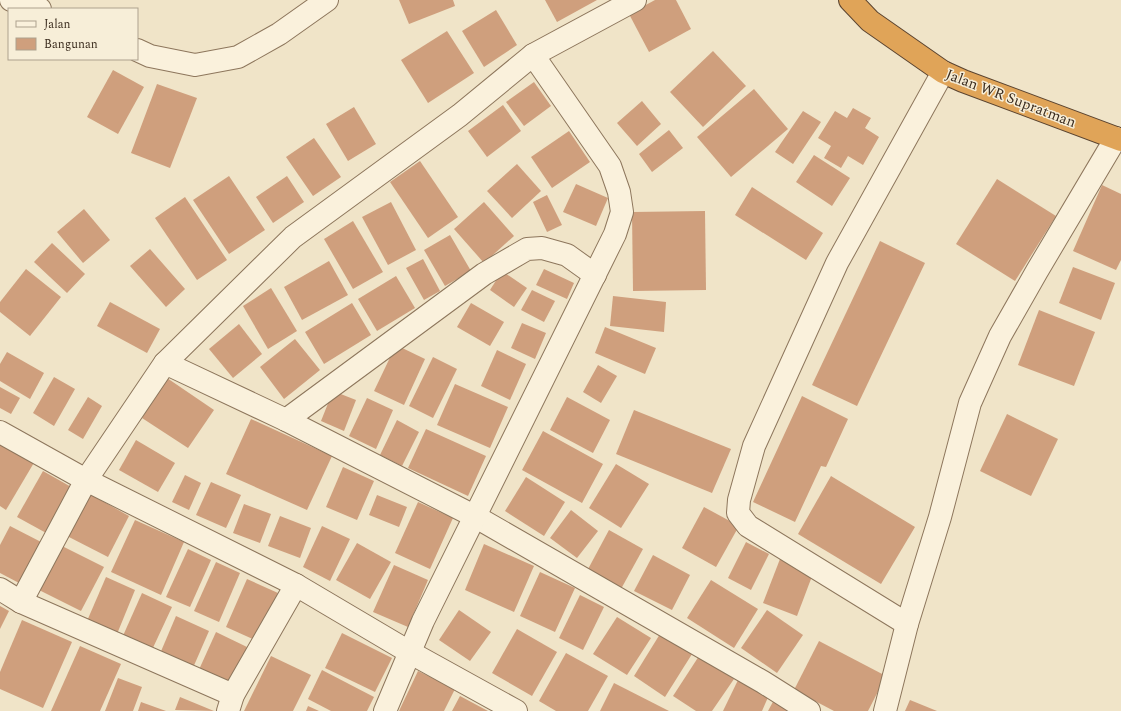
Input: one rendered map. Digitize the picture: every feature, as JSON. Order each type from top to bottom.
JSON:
[{"type":"highway","name":"Jalan WR Supratman","points":[[850,0],[870,21],[943,72],[963,81],[1119,139]]},
{"type":"street","points":[[11,0],[37,8]]},
{"type":"street","points":[[138,50],[150,56],[195,65],[238,57],[280,34],[327,0]]},
{"type":"street","points":[[21,602],[86,480],[165,363],[293,237],[460,115],[533,55],[635,0]]},
{"type":"street","points":[[384,711],[411,653],[423,622],[615,234],[622,212],[619,192],[610,166],[533,55]]},
{"type":"street","points":[[908,624],[748,526],[738,513],[739,500],[754,446],[837,263],[943,72]]},
{"type":"street","points":[[885,711],[908,624],[940,517],[970,403],[1000,336],[1037,271],[1119,139]]},
{"type":"street","points":[[286,420],[484,274],[526,249],[542,248],[567,255],[595,275]]},
{"type":"street","points":[[165,363],[286,420],[476,517],[764,682],[809,711]]},
{"type":"street","points":[[0,432],[86,480],[296,585],[411,653],[516,711]]},
{"type":"street","points":[[0,589],[21,602],[231,703],[296,585]]},
{"type":"building","points":[[399,0],[453,0],[455,6],[409,24]]},
{"type":"building","points":[[545,0],[597,0],[557,22]]},
{"type":"building","points":[[655,0],[676,0],[691,29],[649,52],[629,14]]},
{"type":"building","points":[[496,10],[517,45],[484,67],[462,31]]},
{"type":"building","points":[[447,31],[474,73],[428,103],[401,60]]},
{"type":"building","points":[[713,51],[746,86],[703,127],[670,92]]},
{"type":"building","points":[[113,70],[144,87],[118,134],[87,117]]},
{"type":"building","points":[[534,82],[551,106],[524,126],[506,102]]},
{"type":"building","points":[[157,84],[197,98],[170,168],[131,153]]},
{"type":"building","points":[[754,89],[788,129],[731,177],[697,137]]},
{"type":"building","points":[[642,101],[661,124],[637,146],[617,123]]},
{"type":"building","points":[[503,105],[521,131],[487,157],[468,131]]},
{"type":"building","points":[[354,107],[376,144],[348,161],[326,124]]},
{"type":"building","points":[[853,108],[871,118],[865,128],[879,137],[863,165],[848,156],[841,168],[824,158],[831,146],[818,138],[835,111],[847,118]]},
{"type":"building","points":[[803,111],[821,122],[793,164],[775,152]]},
{"type":"building","points":[[669,130],[683,148],[652,172],[639,154]]},
{"type":"building","points":[[569,131],[590,162],[552,188],[531,157]]},
{"type":"building","points":[[314,138],[341,177],[313,196],[286,157]]},
{"type":"building","points":[[814,155],[850,178],[832,206],[796,182]]},
{"type":"building","points":[[420,161],[458,217],[428,238],[390,182]]},
{"type":"building","points":[[517,164],[541,191],[512,218],[487,191]]},
{"type":"building","points":[[229,176],[265,230],[229,254],[193,200]]},
{"type":"building","points":[[287,176],[304,202],[273,223],[256,197]]},
{"type":"building","points":[[997,179],[1056,216],[1015,281],[956,244]]},
{"type":"building","points":[[576,184],[608,198],[596,226],[563,212]]},
{"type":"building","points":[[1102,185],[1121,194],[1121,260],[1116,270],[1073,251]]},
{"type":"building","points":[[752,187],[823,233],[806,260],[735,215]]},
{"type":"building","points":[[547,195],[562,225],[547,232],[533,202]]},
{"type":"building","points":[[185,197],[227,260],[197,280],[155,218]]},
{"type":"building","points":[[391,202],[416,250],[388,265],[362,217]]},
{"type":"building","points":[[484,202],[514,236],[484,263],[454,229]]},
{"type":"building","points":[[84,209],[110,240],[83,263],[57,232]]},
{"type":"building","points":[[705,211],[706,290],[633,291],[632,212]]},
{"type":"building","points":[[353,221],[383,272],[353,289],[324,239]]},
{"type":"building","points":[[450,235],[471,271],[445,286],[424,250]]},
{"type":"building","points":[[880,241],[925,263],[857,406],[812,385]]},
{"type":"building","points":[[52,243],[85,274],[67,293],[34,262]]},
{"type":"building","points":[[150,249],[185,289],[166,307],[130,266]]},
{"type":"building","points":[[423,259],[440,291],[424,300],[406,268]]},
{"type":"building","points":[[329,261],[348,295],[302,320],[284,287]]},
{"type":"building","points":[[1073,267],[1115,283],[1101,320],[1059,303]]},
{"type":"building","points":[[26,269],[61,297],[30,336],[0,312],[0,302]]},
{"type":"building","points":[[544,269],[574,283],[567,299],[536,285]]},
{"type":"building","points":[[502,271],[527,288],[514,307],[490,290]]},
{"type":"building","points":[[396,276],[415,308],[377,331],[358,299]]},
{"type":"building","points":[[271,288],[297,331],[268,349],[243,306]]},
{"type":"building","points":[[532,290],[555,301],[544,322],[521,310]]},
{"type":"building","points":[[613,296],[666,302],[664,332],[610,326]]},
{"type":"building","points":[[110,302],[160,329],[147,353],[97,326]]},
{"type":"building","points":[[352,303],[371,335],[324,364],[305,332]]},
{"type":"building","points":[[471,303],[504,322],[490,346],[457,327]]},
{"type":"building","points":[[1039,310],[1095,332],[1074,386],[1018,365]]},
{"type":"building","points":[[522,323],[546,333],[535,359],[511,348]]},
{"type":"building","points":[[239,324],[262,354],[233,378],[209,349]]},
{"type":"building","points":[[605,327],[656,348],[645,374],[595,353]]},
{"type":"building","points":[[295,339],[320,370],[284,399],[260,367]]},
{"type":"building","points":[[396,345],[425,359],[404,405],[374,391]]},
{"type":"building","points":[[497,350],[526,364],[510,400],[481,386]]},
{"type":"building","points":[[7,352],[44,373],[30,399],[0,381],[0,364]]},
{"type":"building","points":[[433,357],[457,369],[433,418],[409,406]]},
{"type":"building","points":[[598,365],[617,376],[601,403],[583,392]]},
{"type":"building","points":[[54,377],[75,389],[54,426],[33,413]]},
{"type":"building","points":[[167,378],[214,410],[188,448],[142,418]]},
{"type":"building","points":[[455,384],[508,407],[490,448],[437,425]]},
{"type":"building","points":[[0,387],[20,398],[11,414],[0,408]]},
{"type":"building","points":[[333,391],[356,400],[344,431],[321,421]]},
{"type":"building","points":[[802,396],[848,419],[826,467],[821,466],[795,522],[753,502]]},
{"type":"building","points":[[88,397],[102,406],[83,439],[68,430]]},
{"type":"building","points":[[567,397],[610,420],[593,453],[550,430]]},
{"type":"building","points":[[367,398],[393,410],[376,449],[349,436]]},
{"type":"building","points":[[634,410],[731,449],[712,493],[616,454]]},
{"type":"building","points":[[1007,414],[1058,439],[1031,496],[980,471]]},
{"type":"building","points":[[251,419],[332,456],[307,510],[226,474]]},
{"type":"building","points":[[397,420],[419,432],[402,466],[380,455]]},
{"type":"building","points":[[426,429],[486,456],[468,496],[408,468]]},
{"type":"building","points":[[543,431],[603,464],[582,503],[522,470]]},
{"type":"building","points":[[136,440],[175,463],[158,492],[119,470]]},
{"type":"building","points":[[0,441],[35,461],[6,510],[0,506]]},
{"type":"building","points":[[616,464],[649,484],[621,528],[589,508]]},
{"type":"building","points":[[343,467],[374,481],[357,520],[326,507]]},
{"type":"building","points":[[43,471],[73,488],[48,534],[17,517]]},
{"type":"building","points":[[185,475],[201,483],[189,510],[172,502]]},
{"type":"building","points":[[831,476],[915,527],[881,584],[798,534]]},
{"type":"building","points":[[526,477],[565,502],[544,536],[505,511]]},
{"type":"building","points":[[211,482],[241,495],[226,528],[196,515]]},
{"type":"building","points":[[88,493],[129,516],[108,557],[67,536]]},
{"type":"building","points":[[377,495],[407,507],[399,527],[369,515]]},
{"type":"building","points":[[418,502],[453,518],[430,569],[395,553]]},
{"type":"building","points":[[244,504],[271,514],[260,543],[233,533]]},
{"type":"building","points":[[704,507],[739,526],[716,567],[682,548]]},
{"type":"building","points":[[571,510],[598,531],[577,558],[550,538]]},
{"type":"building","points":[[280,516],[311,528],[300,558],[268,546]]},
{"type":"building","points":[[135,520],[184,542],[161,595],[111,572]]},
{"type":"building","points":[[10,526],[43,543],[21,584],[0,573],[0,545]]},
{"type":"building","points":[[322,526],[350,539],[330,581],[303,567]]},
{"type":"building","points":[[609,530],[643,549],[621,589],[587,571]]},
{"type":"building","points":[[746,542],[769,554],[751,590],[728,578]]},
{"type":"building","points":[[357,543],[391,562],[370,599],[336,580]]},
{"type":"building","points":[[484,544],[534,566],[514,612],[465,590]]},
{"type":"building","points":[[62,546],[104,567],[81,611],[39,590]]},
{"type":"building","points":[[188,549],[211,560],[190,607],[166,597]]},
{"type":"building","points":[[653,555],[690,575],[672,610],[634,591]]},
{"type":"building","points":[[780,559],[814,571],[797,616],[763,603]]},
{"type":"building","points":[[216,562],[240,573],[219,622],[194,611]]},
{"type":"building","points":[[394,565],[428,580],[408,627],[373,612]]},
{"type":"building","points":[[540,572],[575,588],[555,632],[520,616]]},
{"type":"building","points":[[106,577],[135,590],[117,634],[87,621]]},
{"type":"building","points":[[247,579],[278,593],[257,641],[226,627]]},
{"type":"building","points":[[711,580],[758,609],[734,648],[687,618]]},
{"type":"building","points":[[142,593],[172,607],[151,652],[122,638]]},
{"type":"building","points":[[580,595],[604,607],[583,650],[559,638]]},
{"type":"building","points":[[0,606],[9,611],[0,629]]},
{"type":"building","points":[[459,610],[491,632],[470,661],[439,640]]},
{"type":"building","points":[[767,610],[803,635],[777,673],[741,648]]},
{"type":"building","points":[[176,616],[209,631],[192,670],[159,656]]},
{"type":"building","points":[[617,617],[651,638],[627,675],[593,654]]},
{"type":"building","points":[[22,620],[72,642],[43,708],[0,689],[0,672]]},
{"type":"building","points":[[517,629],[557,652],[532,696],[492,673]]},
{"type":"building","points":[[216,632],[247,647],[228,689],[197,674]]},
{"type":"building","points":[[342,633],[392,658],[375,692],[325,668]]},
{"type":"building","points":[[660,634],[692,654],[665,697],[634,676]]},
{"type":"building","points":[[819,641],[886,676],[868,711],[834,711],[794,690]]},
{"type":"building","points":[[80,646],[121,664],[100,711],[51,711]]},
{"type":"building","points":[[566,653],[608,676],[588,711],[556,711],[539,701]]},
{"type":"building","points":[[271,656],[311,675],[293,711],[244,711]]},
{"type":"building","points":[[699,656],[734,679],[712,711],[696,711],[673,696]]},
{"type":"building","points":[[322,670],[374,697],[367,711],[331,711],[308,699]]},
{"type":"building","points":[[418,671],[455,689],[444,711],[399,711]]},
{"type":"building","points":[[118,678],[142,687],[133,711],[105,711]]},
{"type":"building","points":[[738,680],[769,695],[762,711],[723,711]]},
{"type":"building","points":[[614,683],[669,711],[600,711]]},
{"type":"building","points":[[460,696],[488,711],[452,711]]},
{"type":"building","points":[[180,697],[214,711],[175,710]]},
{"type":"building","points":[[775,698],[799,711],[768,711]]},
{"type":"building","points":[[910,700],[937,711],[905,711]]},
{"type":"building","points":[[141,702],[166,711],[138,711]]},
{"type":"building","points":[[308,706],[319,711],[306,711]]}]
